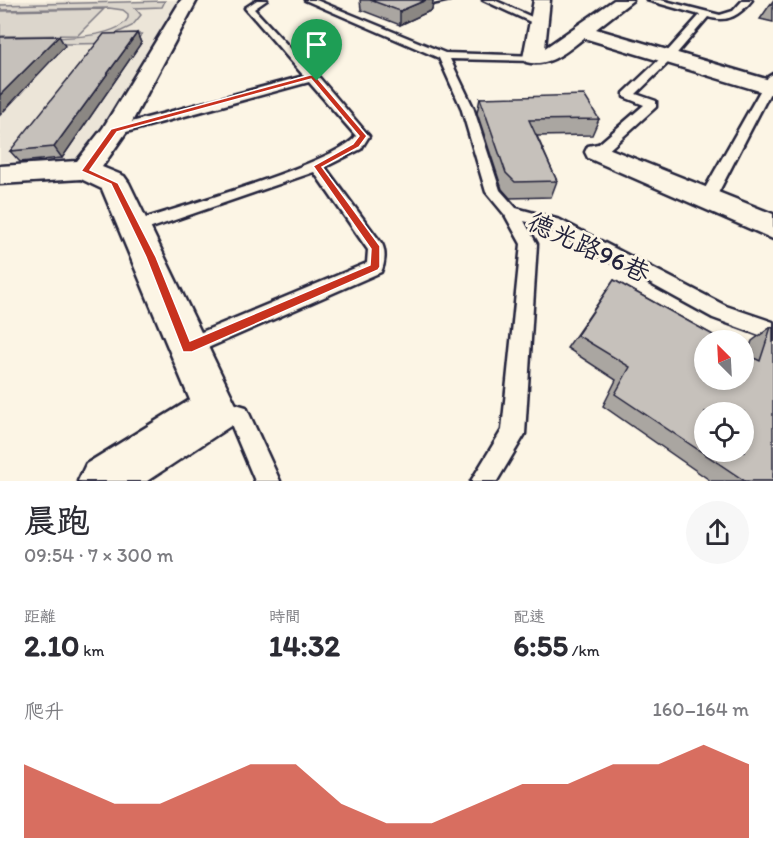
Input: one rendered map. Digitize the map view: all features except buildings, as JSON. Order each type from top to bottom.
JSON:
[{"type":"street","points":[[85,171],[114,131],[189,0]]},
{"type":"street","points":[[542,0],[533,58],[546,56],[625,0]]},
{"type":"street","points":[[582,31],[668,57],[771,84]]},
{"type":"street","points":[[598,152],[773,226]]},
{"type":"street","points":[[0,175],[85,171],[114,183],[137,227],[187,348],[216,409],[103,481]]},
{"type":"lane","points":[[137,227],[317,166],[356,146],[363,136],[313,77],[249,8],[263,0]]},
{"type":"lane","points":[[311,0],[443,56],[533,58]]},
{"type":"lane","points":[[431,3],[446,0]]},
{"type":"lane","points":[[487,0],[538,22]]},
{"type":"lane","points":[[651,0],[720,18],[736,13],[748,0]]},
{"type":"lane","points":[[598,152],[652,105],[628,95],[668,57],[706,14]]},
{"type":"lane","name":"德光路96巷","points":[[443,56],[466,107],[493,192],[511,212],[554,225],[720,312],[773,331]]},
{"type":"lane","points":[[114,131],[313,77]]},
{"type":"lane","points":[[707,199],[771,84]]},
{"type":"lane","points":[[187,348],[375,267],[376,249],[317,166]]},
{"type":"lane","points":[[483,481],[513,434],[529,243],[511,212]]},
{"type":"lane","points":[[216,409],[238,415],[268,481]]},
{"type":"shaded area","points":[[183,0],[82,158],[0,162],[0,1]]},
{"type":"shaded area","points":[[165,1],[162,7],[135,8],[141,15],[132,26],[115,34],[142,34],[134,43],[0,45],[0,38],[69,37],[106,32],[120,26],[128,18],[128,14],[123,10],[109,8],[0,10],[0,5]]},
{"type":"shaded area","points":[[104,9],[78,35],[0,36],[0,11]]},
{"type":"route","points":[[313,77],[317,81],[363,136],[356,146],[317,166],[376,249],[375,267],[187,348],[151,257],[114,183],[85,171],[114,131],[313,77]]}]
